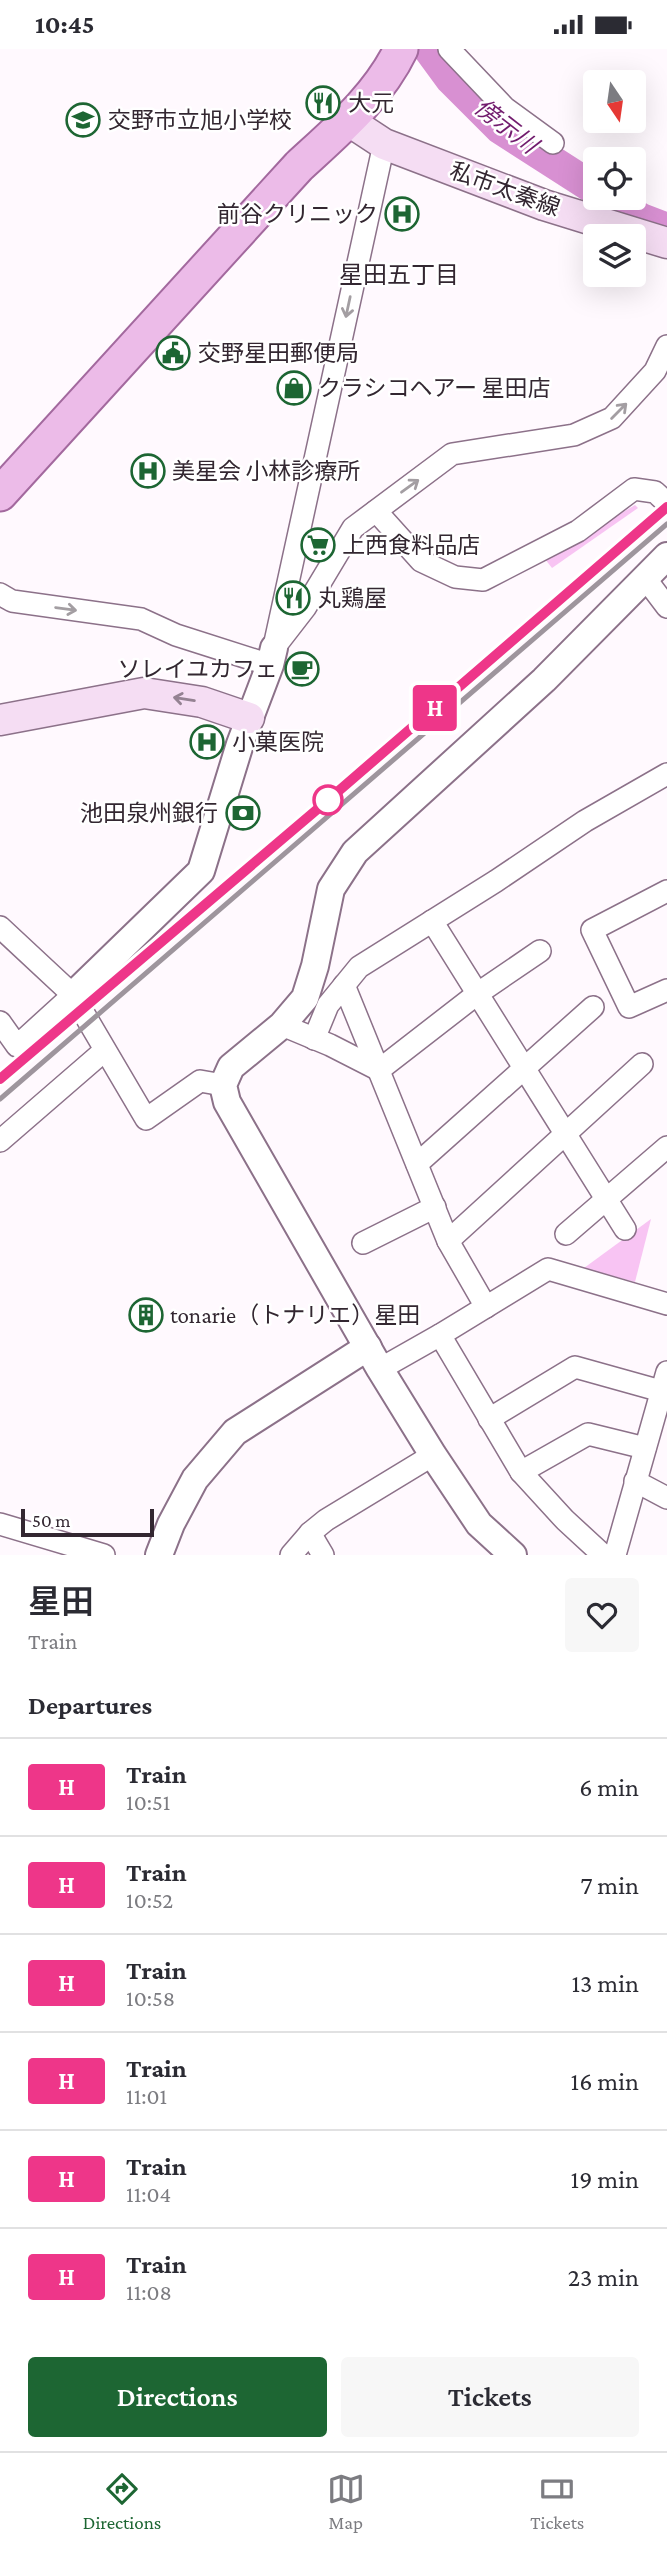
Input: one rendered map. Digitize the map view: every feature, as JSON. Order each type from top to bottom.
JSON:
[{"type":"main road","points":[[0,494],[299,166],[349,121],[384,79],[401,49]]},
{"type":"main road","name":"私市太秦線","points":[[349,121],[384,144],[544,205],[667,243]]},
{"type":"main road","points":[[0,720],[144,693],[202,702],[249,718]]},
{"type":"street","points":[[449,49],[480,72],[505,108],[553,143]]},
{"type":"street","points":[[0,1022],[17,1046],[201,871],[249,718],[272,656],[384,144]]},
{"type":"street","points":[[272,656],[305,608],[353,528],[452,454],[574,435],[612,418],[655,372],[667,346]]},
{"type":"street","points":[[376,511],[421,561],[455,577],[483,580],[578,531],[634,489],[655,492],[667,503]]},
{"type":"street","points":[[513,1555],[479,1524],[433,1455],[227,1102],[223,1085],[231,1067],[282,1025],[305,999],[331,890],[355,852],[544,680],[667,556]]},
{"type":"street","points":[[645,578],[667,607]]},
{"type":"street","points":[[0,594],[12,601],[141,619],[176,635],[272,656]]},
{"type":"street","points":[[314,1039],[328,1005],[359,967],[585,821],[667,774]]},
{"type":"street","points":[[667,891],[592,930],[629,1007],[667,990]]},
{"type":"street","points":[[432,921],[625,1229]]},
{"type":"street","points":[[0,927],[73,995],[146,1119],[200,1081],[223,1085]]},
{"type":"street","points":[[379,1070],[477,994],[540,951]]},
{"type":"street","points":[[344,985],[448,1241],[486,1307]]},
{"type":"street","points":[[417,1164],[593,1007]]},
{"type":"street","points":[[282,1025],[379,1070]]},
{"type":"street","points":[[0,1141],[104,1051]]},
{"type":"street","points":[[448,1241],[642,1064]]},
{"type":"street","points":[[566,1234],[667,1147]]},
{"type":"street","points":[[363,1243],[435,1207]]},
{"type":"street","points":[[159,1555],[171,1524],[195,1479],[235,1432],[374,1358],[440,1335],[548,1269],[667,1304]]},
{"type":"street","points":[[440,1335],[522,1472],[565,1520],[603,1555]]},
{"type":"street","points":[[489,1419],[575,1367],[664,1381],[660,1422],[645,1448],[615,1555]]},
{"type":"street","points":[[522,1472],[588,1434],[645,1448]]},
{"type":"street","points":[[291,1555],[310,1533],[326,1520],[433,1455]]},
{"type":"street","points":[[635,1481],[667,1498]]},
{"type":"street","points":[[0,1524],[61,1549],[104,1555]]},
{"type":"street","points":[[310,1533],[323,1555]]},
{"type":"shaded area","points":[[635,505],[638,508],[552,568],[545,559]]},
{"type":"shaded area","points":[[651,1219],[635,1282],[584,1268]]},
{"type":"waterway","name":"傍示川","points":[[429,49],[451,79],[500,128],[583,181]]},
{"type":"waterway","name":"傍示川","points":[[627,210],[667,229]]},
{"type":"railway","points":[[0,1079],[667,507]]},
{"type":"railway","points":[[0,1099],[667,524]]},
{"type":"train","name":"H","points":[[0,1079],[667,507]]},
{"type":"place","name":"大元","points":[[323,103]]},
{"type":"place","name":"交野市立旭小学校","points":[[83,120]]},
{"type":"place","name":"前谷クリニック","points":[[402,214]]},
{"type":"place","name":"交野星田郵便局","points":[[173,353]]},
{"type":"place","name":"クラシコヘアー 星田店","points":[[294,388]]},
{"type":"place","name":"美星会 小林診療所","points":[[148,471]]},
{"type":"place","name":"上西食料品店","points":[[318,545]]},
{"type":"place","name":"丸鶏屋","points":[[293,598]]},
{"type":"place","name":"ソレイユカフェ","points":[[302,669]]},
{"type":"place","name":"小菓医院","points":[[207,742]]},
{"type":"place","name":"池田泉州銀行","points":[[243,813]]},
{"type":"place","name":"tonarie（トナリエ）星田","points":[[146,1315]]},
{"type":"district","name":"星田五丁目","points":[[399,275]]}]
